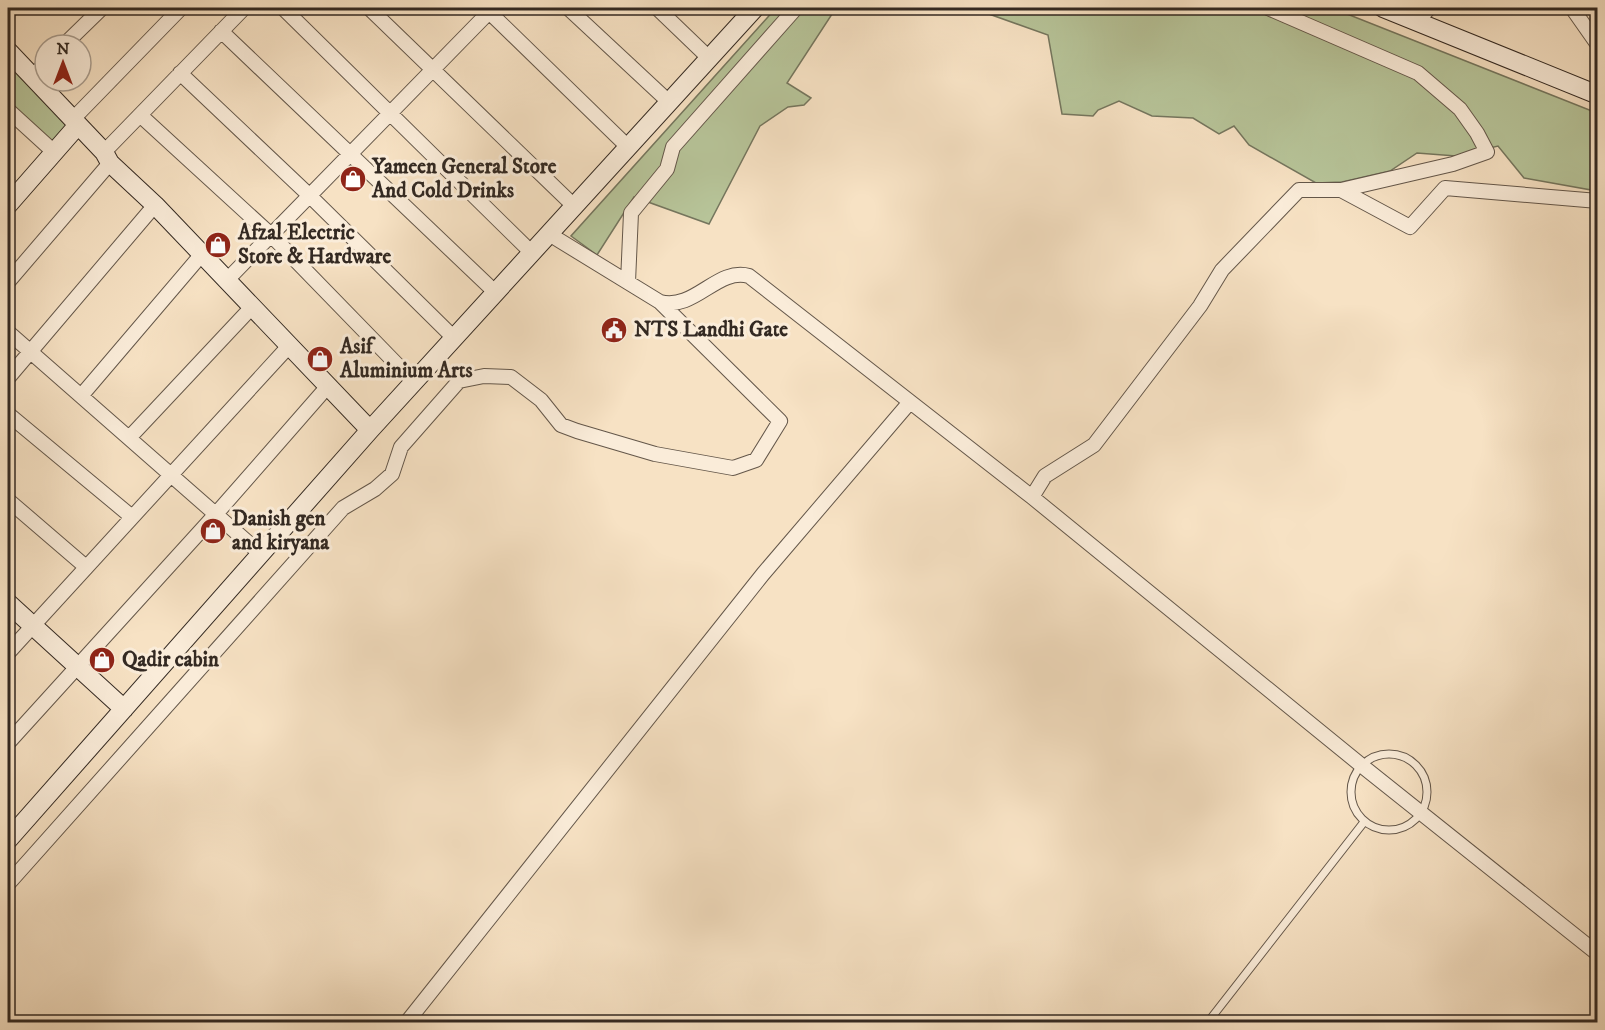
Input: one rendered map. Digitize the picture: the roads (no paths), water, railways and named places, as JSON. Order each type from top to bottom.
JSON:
[{"type":"street","points":[[8,12],[12,8]]},
{"type":"street","points":[[76,33],[102,8]]},
{"type":"street","points":[[8,205],[54,152],[76,122],[181,8]]},
{"type":"street","points":[[8,282],[140,115],[244,8]]},
{"type":"street","points":[[283,8],[532,253]]},
{"type":"street","points":[[369,8],[574,206]]},
{"type":"street","points":[[568,8],[669,102]]},
{"type":"street","points":[[657,8],[709,58]]},
{"type":"street","points":[[628,282],[631,213],[667,169],[673,147],[796,8]]},
{"type":"street","points":[[1032,497],[1045,476],[1094,445],[1200,306],[1222,270],[1299,190],[1341,190],[1453,164],[1487,152],[1478,133],[1460,109],[1418,73],[1268,8]]},
{"type":"street","points":[[1383,8],[1598,95]]},
{"type":"street","points":[[1417,22],[1429,8]]},
{"type":"street","points":[[1572,8],[1598,45]]},
{"type":"street","points":[[227,280],[391,114],[489,9],[628,147]]},
{"type":"street","points":[[8,840],[370,430],[709,58],[748,10]]},
{"type":"street","points":[[221,31],[495,292]]},
{"type":"street","points":[[8,51],[33,67]]},
{"type":"street","points":[[180,73],[310,196],[454,339]]},
{"type":"street","points":[[55,93],[107,158],[370,430]]},
{"type":"street","points":[[8,110],[54,152]]},
{"type":"street","points":[[140,115],[271,235],[414,382]]},
{"type":"street","points":[[1341,190],[1410,227],[1445,188],[1598,201]]},
{"type":"street","points":[[8,378],[155,206]]},
{"type":"street","points":[[8,884],[343,508],[375,489],[392,474],[401,447],[459,381],[484,376],[511,377],[541,400],[561,425],[655,454],[733,468],[756,460],[780,421],[660,302],[549,234]]},
{"type":"street","points":[[81,396],[202,254]]},
{"type":"street","points":[[660,302],[682,303],[735,274],[749,276],[1032,497],[1360,765],[1598,954]]},
{"type":"street","points":[[129,438],[252,307]]},
{"type":"street","points":[[8,332],[261,554]]},
{"type":"street","points":[[8,653],[289,346]]},
{"type":"street","points":[[8,743],[79,667],[328,386]]},
{"type":"street","points":[[408,1023],[763,574],[910,402]]},
{"type":"street","points":[[8,414],[132,517]]},
{"type":"street","points":[[8,500],[86,567]]},
{"type":"street","points":[[8,603],[124,709]]},
{"type":"lane","points":[[1392,753],[1413,762],[1421,770],[1426,780],[1426,803],[1421,813],[1412,822],[1388,831],[1364,822],[1354,810],[1350,794],[1352,779],[1360,765],[1380,754],[1392,753]]},
{"type":"lane","points":[[1208,1023],[1364,822]]},
{"type":"place","name":"Yameen General Store And Cold Drinks","points":[[353,179]]},
{"type":"place","name":"Afzal Electric Store & Hardware","points":[[218,245]]},
{"type":"place","name":"NTS Landhi Gate","points":[[614,330]]},
{"type":"place","name":"Asif Aluminium Arts","points":[[320,359]]},
{"type":"place","name":"Danish gen and kiryana","points":[[213,531]]},
{"type":"place","name":"Qadir cabin","points":[[102,660]]}]
